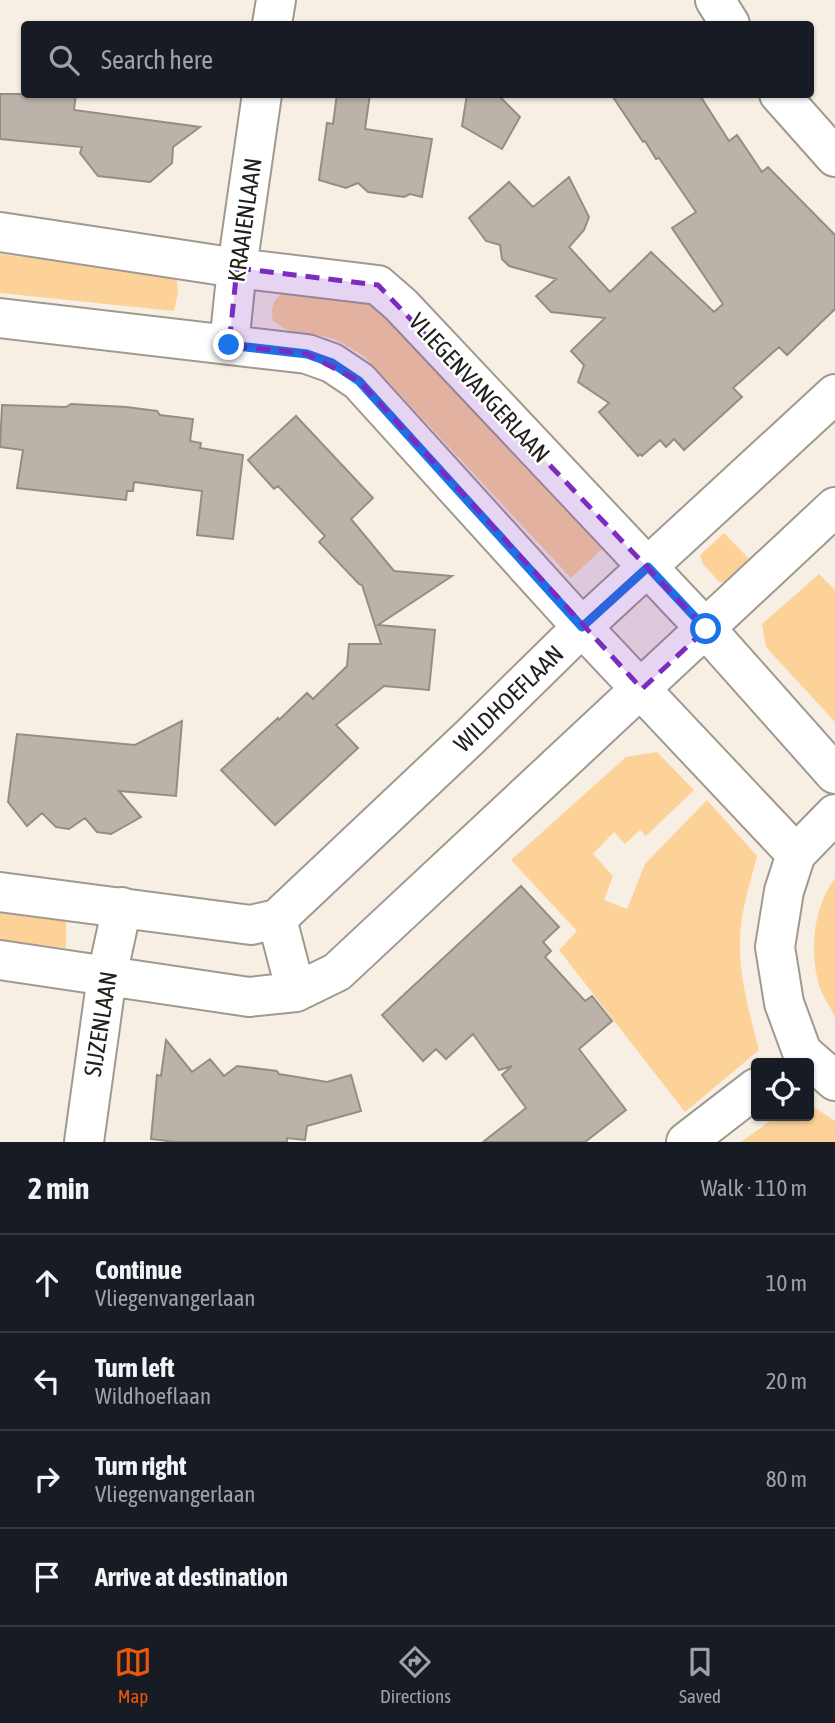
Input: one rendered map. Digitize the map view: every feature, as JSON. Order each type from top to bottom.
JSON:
[{"type":"street","points":[[272,21],[276,0]]},
{"type":"street","points":[[715,0],[728,21]]},
{"type":"street","name":"KRAAIENLAAN","points":[[229,345],[261,98]]},
{"type":"street","points":[[783,98],[835,157]]},
{"type":"street","name":"VLIEGENVANGERLAAN","points":[[0,232],[237,268],[378,285],[401,305],[706,629],[835,774]]},
{"type":"street","points":[[0,318],[307,354],[332,363],[359,381],[582,627],[796,854]]},
{"type":"street","name":"WILDHOEFLAAN","points":[[277,919],[582,627],[835,394]]},
{"type":"street","points":[[0,961],[249,997],[296,992],[337,972],[835,508]]},
{"type":"street","points":[[795,1058],[775,947],[784,891],[796,854],[835,814]]},
{"type":"street","points":[[0,892],[251,925],[277,919],[296,992]]},
{"type":"street","name":"SIJZENLAAN","points":[[84,1142],[107,976],[122,906]]},
{"type":"street","points":[[814,1069],[835,1081]]},
{"type":"street","points":[[687,1142],[751,1092]]},
{"type":"highlighted area","points":[[237,268],[378,285],[706,629],[642,689],[359,381],[307,354],[229,345]]},
{"type":"shaded area","points":[[0,254],[171,276],[177,281],[178,293],[174,311],[0,293]]},
{"type":"shaded area","points":[[287,290],[361,300],[382,314],[602,549],[571,578],[365,357],[335,340],[295,332],[273,321],[274,302]]},
{"type":"shaded area","points":[[724,533],[751,561],[728,582],[719,582],[703,564],[700,555]]},
{"type":"shaded area","points":[[819,574],[835,590],[835,722],[766,647],[762,624]]},
{"type":"shaded area","points":[[657,752],[694,790],[646,836],[640,830],[625,844],[614,832],[593,854],[613,876],[604,900],[627,909],[645,864],[707,800],[757,856],[740,931],[740,956],[743,983],[759,1050],[685,1112],[559,950],[577,931],[511,860],[626,757]]},
{"type":"shaded area","points":[[835,878],[835,1017],[822,993],[814,949],[821,904]]},
{"type":"shaded area","points":[[0,911],[66,920],[66,948],[0,940]]},
{"type":"shaded area","points":[[814,1107],[835,1121],[835,1142],[741,1142],[770,1121],[814,1121]]},
{"type":"building","points":[[0,94],[21,94],[21,98],[76,98],[74,110],[200,127],[173,147],[172,163],[150,182],[98,176],[80,153],[82,147],[0,139]]},
{"type":"building","points":[[336,98],[369,98],[365,129],[432,139],[422,197],[368,192],[358,183],[346,188],[319,180],[327,123],[333,124]]},
{"type":"building","points":[[466,98],[501,98],[520,117],[502,149],[462,126]]},
{"type":"building","points":[[614,98],[702,98],[729,141],[737,135],[762,172],[768,167],[835,235],[835,309],[787,355],[779,347],[733,388],[742,397],[684,450],[674,439],[666,447],[660,440],[642,456],[638,456],[599,412],[609,403],[578,382],[584,365],[571,351],[605,318],[551,312],[536,296],[556,279],[509,266],[502,259],[500,245],[486,241],[469,218],[509,182],[533,207],[569,177],[589,217],[584,230],[569,247],[610,292],[651,252],[714,312],[723,304],[672,228],[696,212],[659,158],[656,159],[645,141],[643,142]]},
{"type":"building","points":[[71,404],[126,407],[193,419],[190,441],[201,443],[200,448],[243,455],[233,539],[197,535],[202,491],[134,482],[133,491],[127,491],[126,500],[17,488],[23,450],[0,447],[2,405],[66,407]]},
{"type":"building","points":[[296,416],[373,498],[351,519],[394,571],[452,576],[378,625],[435,630],[429,690],[384,686],[336,725],[358,748],[275,825],[221,770],[307,693],[313,699],[347,666],[349,644],[381,644],[362,585],[319,542],[325,536],[278,486],[274,489],[248,460]]},
{"type":"building","points":[[182,721],[176,796],[119,791],[141,817],[111,834],[97,832],[85,818],[69,829],[56,827],[42,813],[27,826],[8,802],[17,734],[135,745]]},
{"type":"building","points":[[521,886],[559,927],[543,942],[551,951],[545,957],[585,1001],[592,996],[612,1021],[579,1049],[626,1110],[585,1142],[483,1142],[526,1108],[502,1075],[512,1066],[499,1070],[473,1034],[446,1059],[436,1049],[423,1061],[382,1015]]},
{"type":"building","points":[[166,1040],[192,1072],[210,1059],[224,1076],[237,1066],[327,1082],[351,1075],[361,1111],[307,1126],[305,1140],[287,1138],[287,1142],[175,1142],[151,1139],[157,1075],[161,1076]]},
{"type":"route","points":[[229,345],[307,354],[332,363],[359,381],[582,627],[648,567],[706,629]]}]
